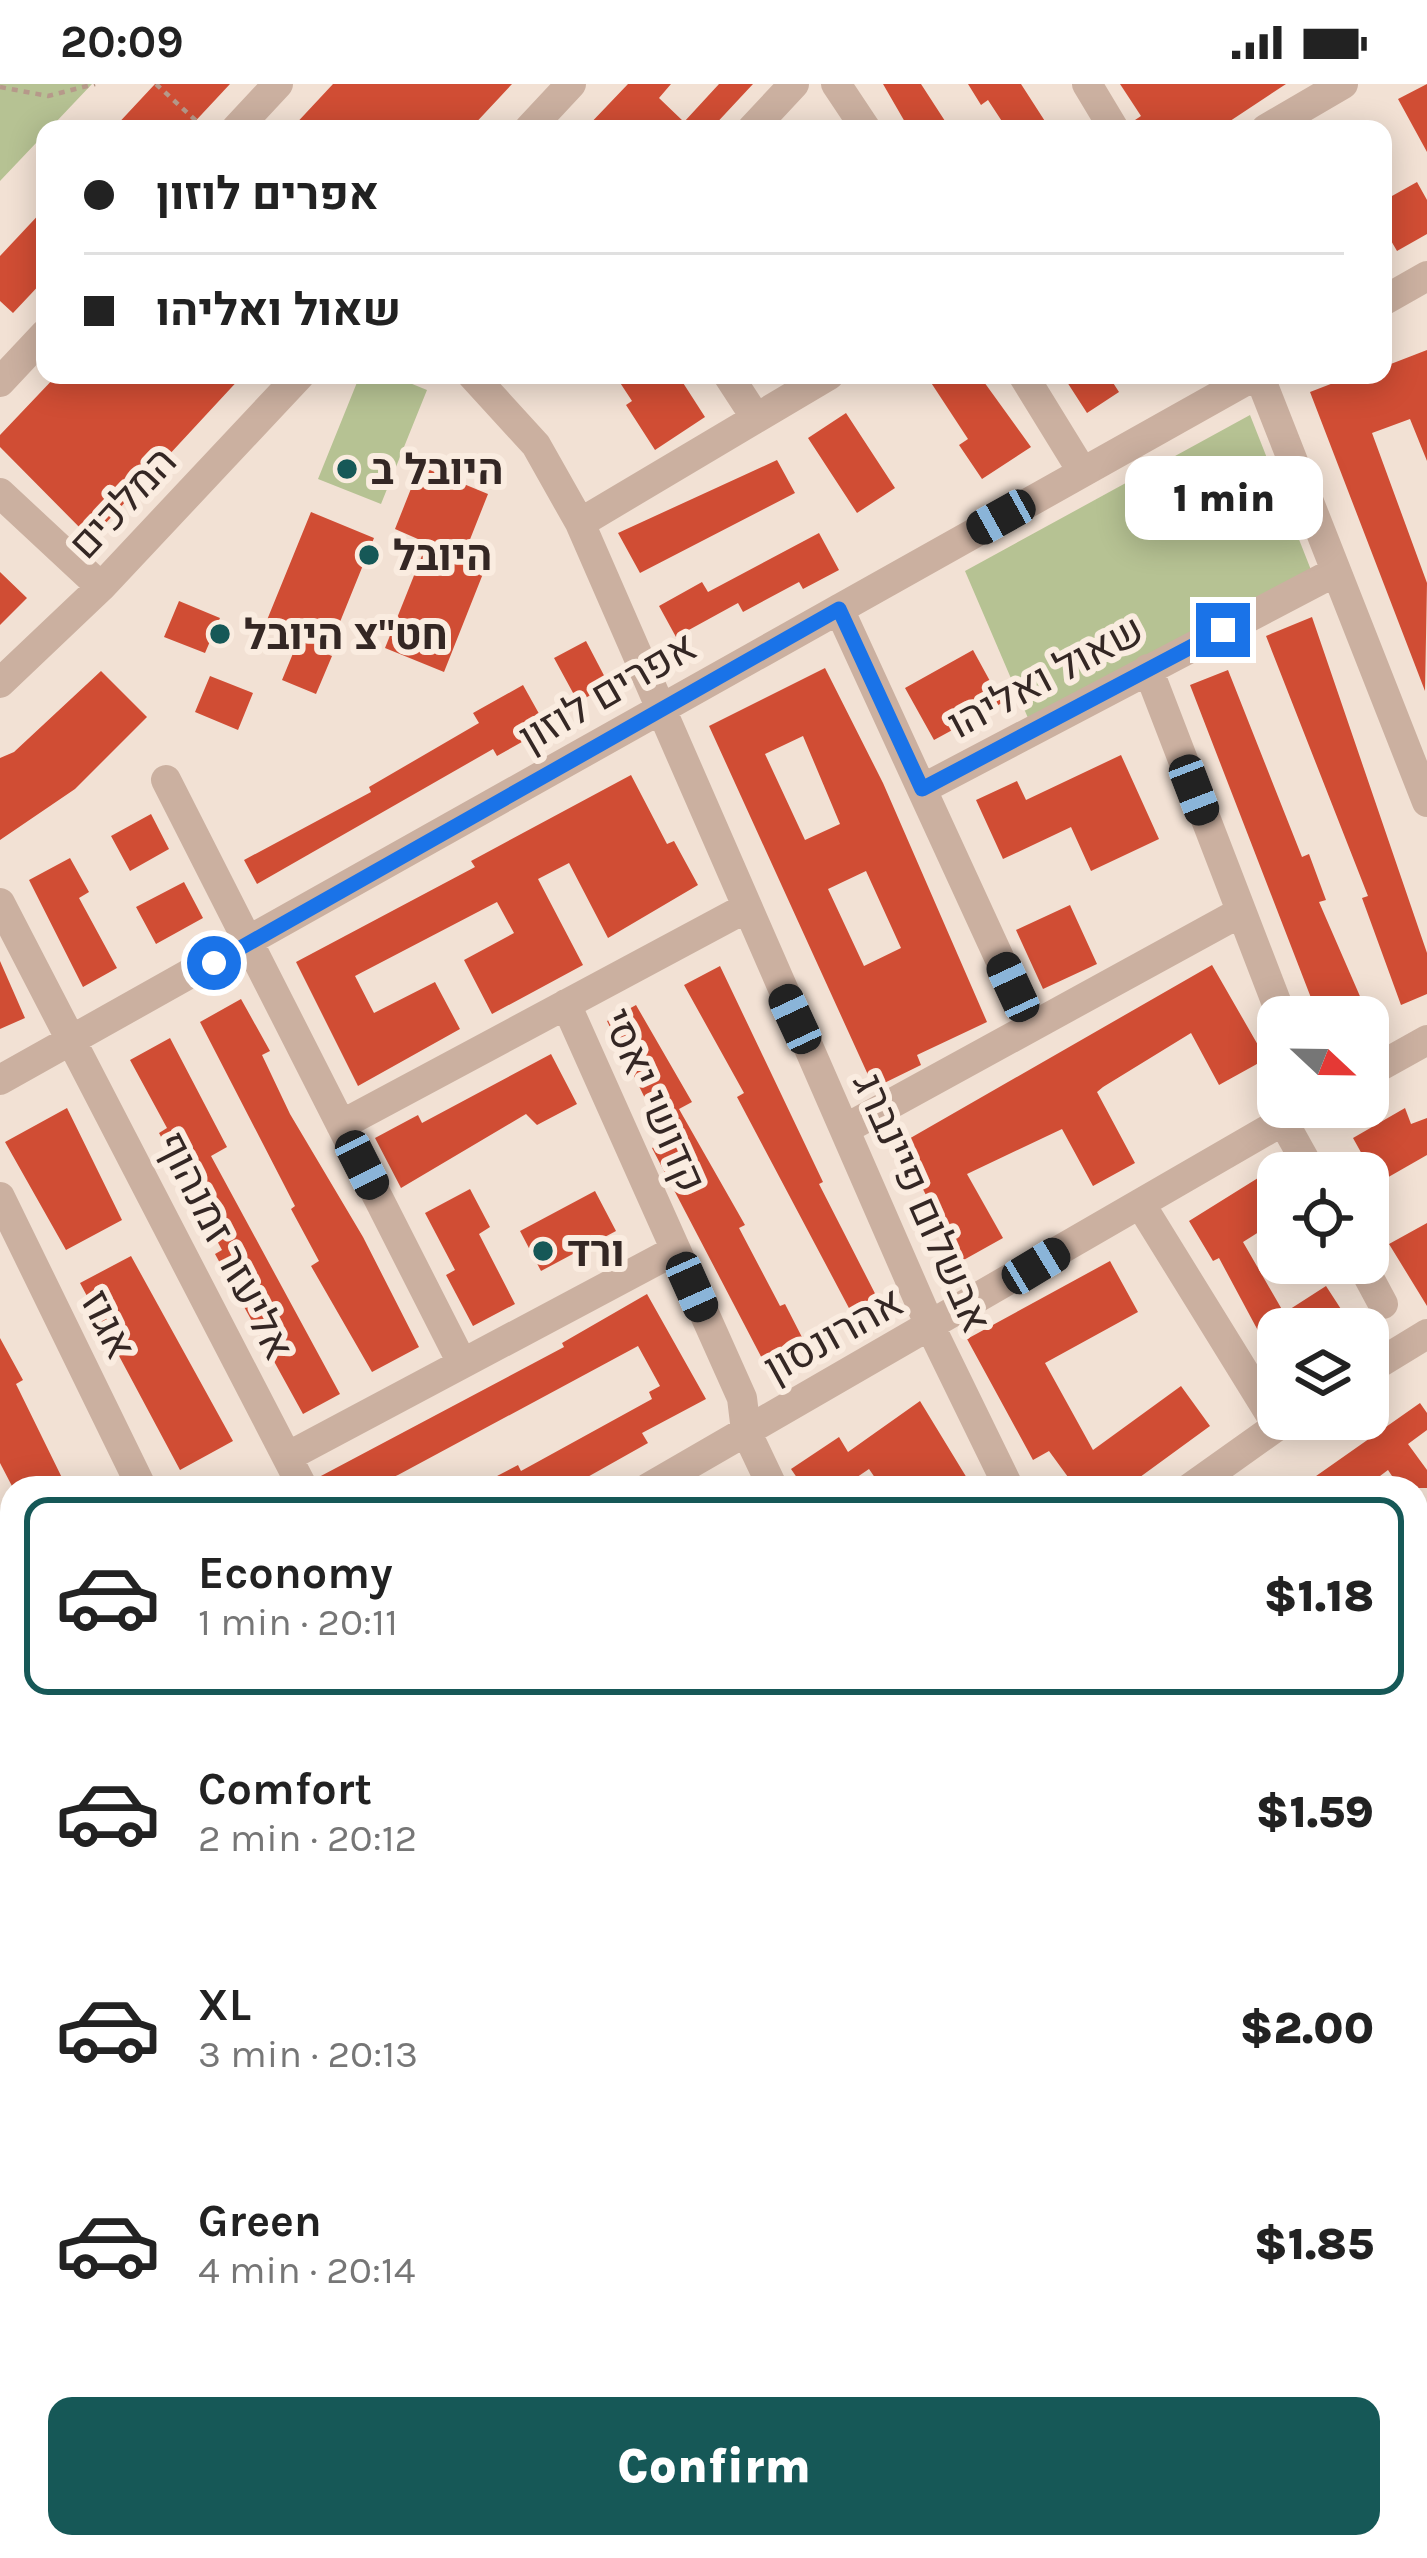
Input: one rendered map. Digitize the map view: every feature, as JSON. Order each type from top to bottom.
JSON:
[{"type":"street","points":[[244,120],[278,84]]},
{"type":"street","points":[[537,120],[571,84]]},
{"type":"street","points":[[760,120],[794,84]]},
{"type":"street","points":[[836,84],[860,120]]},
{"type":"street","points":[[1087,84],[1109,120]]},
{"type":"street","points":[[1281,120],[1338,85]]},
{"type":"street","points":[[1392,297],[1427,276]]},
{"type":"street","points":[[0,382],[36,344]]},
{"type":"street","name":"המלכים","points":[[0,683],[100,586],[291,384]]},
{"type":"street","name":"אבשלום פיינברג","points":[[480,384],[536,445],[580,523],[664,706],[744,909],[931,1328],[1003,1476]]},
{"type":"street","points":[[734,384],[756,418]]},
{"type":"street","points":[[580,523],[814,384]]},
{"type":"street","points":[[1029,384],[1082,471]]},
{"type":"street","name":"אפרים לוזון","points":[[0,1080],[1241,384]]},
{"type":"street","points":[[1261,384],[1427,802]]},
{"type":"street","points":[[0,493],[100,586]]},
{"type":"street","name":"שאול ואליהו","points":[[922,789],[1336,572]]},
{"type":"street","points":[[839,609],[1031,1027]]},
{"type":"street","points":[[1148,670],[1274,996]]},
{"type":"street","points":[[166,780],[462,1363]]},
{"type":"street","name":"אליעזר זמנהוף","points":[[0,903],[297,1476]]},
{"type":"street","points":[[341,1125],[744,909]]},
{"type":"street","points":[[845,1129],[1241,912]]},
{"type":"street","name":"קדושי יאסי","points":[[566,1004],[742,1398],[746,1431],[767,1476]]},
{"type":"street","points":[[1389,1061],[1427,1040]]},
{"type":"street","name":"אהרונסון","points":[[669,1476],[1271,1128]]},
{"type":"street","name":"אגוז","points":[[0,1197],[136,1476]]},
{"type":"street","points":[[1141,1204],[1257,1383]]},
{"type":"street","points":[[287,1457],[676,1250]]},
{"type":"street","points":[[1372,1284],[1383,1304]]},
{"type":"street","points":[[1389,1357],[1427,1334]]},
{"type":"street","points":[[1207,1476],[1257,1440]]},
{"type":"path","points":[[0,87],[49,96],[94,84]]},
{"type":"path","points":[[156,84],[195,120]]},
{"type":"green space","points":[[0,84],[92,84],[58,120],[36,120],[36,143],[0,181]]},
{"type":"green space","points":[[356,384],[412,384],[427,390],[381,504],[318,479]]},
{"type":"green space","points":[[1250,415],[1313,575],[1028,718],[965,571]]},
{"type":"building","points":[[155,84],[230,84],[196,120],[121,120]]},
{"type":"building","points":[[333,84],[512,84],[478,120],[299,120]]},
{"type":"building","points":[[628,84],[671,84],[659,98],[682,120],[594,120]]},
{"type":"building","points":[[719,84],[753,84],[719,120],[686,120]]},
{"type":"building","points":[[883,84],[921,84],[944,120],[904,120]]},
{"type":"building","points":[[968,84],[1021,84],[1044,120],[1001,120],[988,100],[981,105]]},
{"type":"building","points":[[1120,84],[1286,84],[1232,120],[1135,120],[1141,116]]},
{"type":"building","points":[[1427,84],[1427,152],[1398,99]]},
{"type":"building","points":[[1417,182],[1427,200],[1427,234],[1397,251],[1392,242],[1392,196]]},
{"type":"building","points":[[36,218],[36,289],[13,313],[0,301],[0,256]]},
{"type":"building","points":[[1427,350],[1427,461],[1410,419],[1372,433],[1427,583],[1425,691],[1310,392],[1331,384],[1392,384],[1392,364]]},
{"type":"building","points":[[48,384],[235,384],[91,539],[0,447],[0,435]]},
{"type":"building","points":[[621,384],[684,384],[705,417],[655,450],[626,405],[632,401]]},
{"type":"building","points":[[932,384],[986,384],[1031,447],[982,479],[959,445],[968,439]]},
{"type":"building","points":[[1068,384],[1114,384],[1119,392],[1087,413]]},
{"type":"building","points":[[846,413],[895,488],[857,513],[808,438]]},
{"type":"building","points":[[777,460],[795,493],[640,573],[618,533]]},
{"type":"building","points":[[420,466],[488,494],[467,547],[490,556],[444,672],[385,648],[427,543],[395,529]]},
{"type":"building","points":[[311,512],[374,538],[327,654],[332,656],[316,694],[282,680],[301,634],[267,620]]},
{"type":"building","points":[[819,533],[839,570],[803,589],[799,582],[743,612],[738,603],[676,637],[659,606],[702,582],[708,592]]},
{"type":"building","points":[[0,572],[27,598],[0,625]]},
{"type":"building","points":[[179,601],[220,618],[205,653],[164,637]]},
{"type":"building","points":[[1312,617],[1427,953],[1427,994],[1401,1005],[1362,898],[1368,896],[1266,636]]},
{"type":"building","points":[[586,641],[609,685],[578,702],[554,658]]},
{"type":"building","points":[[973,650],[1002,703],[934,740],[905,688]]},
{"type":"building","points":[[825,668],[883,783],[987,1022],[917,1055],[921,1065],[874,1088],[709,726]],"holes":[[[803,736],[840,824],[805,840],[765,754]],[[866,871],[901,948],[864,966],[828,889]]]},
{"type":"building","points":[[1228,670],[1302,857],[1309,854],[1326,900],[1319,902],[1360,996],[1310,996],[1190,685]]},
{"type":"building","points":[[101,671],[147,717],[75,789],[0,840],[0,758],[14,752]]},
{"type":"building","points":[[210,676],[253,693],[238,730],[195,712]]},
{"type":"building","points":[[523,685],[547,728],[497,756],[493,749],[257,884],[244,860],[371,792],[369,787],[479,723],[473,713]]},
{"type":"building","points":[[1121,755],[1159,839],[1091,871],[1071,827],[1003,859],[976,800],[1017,781],[1026,800]]},
{"type":"building","points":[[631,775],[667,844],[674,841],[698,885],[608,938],[569,863],[538,879],[583,965],[492,1014],[464,960],[514,933],[497,902],[355,976],[374,1013],[435,982],[460,1029],[358,1086],[296,962],[475,867],[471,861]]},
{"type":"building","points":[[151,814],[169,849],[130,871],[111,836]]},
{"type":"building","points":[[70,858],[89,892],[79,898],[117,968],[83,987],[29,880]]},
{"type":"building","points":[[184,882],[203,918],[156,944],[136,907]]},
{"type":"building","points":[[1070,905],[1097,964],[1043,989],[1016,930]]},
{"type":"building","points":[[0,961],[25,1018],[0,1029]]},
{"type":"building","points":[[1212,965],[1257,1043],[1257,1064],[1219,1085],[1191,1033],[1097,1092],[1135,1163],[1093,1186],[1062,1129],[967,1174],[1003,1238],[960,1262],[900,1144]]},
{"type":"building","points":[[720,966],[823,1182],[819,1184],[885,1313],[859,1327],[737,1097],[744,1093],[684,985]]},
{"type":"building","points":[[241,999],[270,1051],[262,1055],[290,1114],[363,1237],[419,1347],[372,1372],[311,1266],[319,1261],[291,1209],[295,1206],[200,1022]]},
{"type":"building","points":[[636,1005],[692,1102],[679,1109],[745,1225],[739,1228],[780,1306],[785,1304],[806,1345],[766,1366],[652,1148],[666,1141],[607,1021]]},
{"type":"building","points":[[170,1038],[227,1147],[211,1156],[340,1394],[303,1414],[215,1254],[222,1250],[159,1133],[167,1128],[130,1060]]},
{"type":"building","points":[[551,1054],[577,1104],[537,1125],[526,1114],[401,1188],[375,1138],[418,1115],[422,1123]]},
{"type":"building","points":[[67,1108],[122,1220],[66,1250],[5,1142]]},
{"type":"building","points":[[1405,1108],[1411,1124],[1427,1118],[1427,1155],[1389,1177],[1389,1152],[1361,1152],[1353,1138],[1370,1128],[1389,1128],[1389,1117]]},
{"type":"building","points":[[1257,1179],[1257,1233],[1243,1242],[1257,1266],[1257,1284],[1267,1284],[1281,1308],[1257,1308],[1257,1329],[1219,1258],[1213,1261],[1189,1221]]},
{"type":"building","points":[[470,1189],[490,1227],[479,1234],[515,1304],[473,1326],[446,1275],[455,1270],[425,1213]]},
{"type":"building","points":[[595,1191],[616,1231],[541,1271],[520,1231]]},
{"type":"building","points":[[1427,1223],[1427,1306],[1389,1244]]},
{"type":"building","points":[[131,1256],[233,1441],[180,1470],[80,1283]]},
{"type":"building","points":[[1110,1261],[1138,1312],[1045,1363],[1093,1450],[1181,1386],[1210,1426],[1141,1476],[1067,1476],[1049,1451],[1033,1460],[967,1339]]},
{"type":"building","points":[[1326,1286],[1340,1308],[1292,1308]]},
{"type":"building","points":[[647,1294],[706,1399],[642,1433],[648,1443],[589,1476],[497,1476],[518,1465],[521,1471],[652,1399],[649,1392],[660,1386],[638,1346],[396,1476],[321,1476],[564,1347],[562,1343]]},
{"type":"building","points":[[0,1338],[23,1380],[16,1384],[61,1476],[7,1476],[0,1463]]},
{"type":"building","points":[[920,1401],[966,1476],[874,1476],[869,1469],[859,1476],[796,1476],[791,1469],[839,1437],[848,1452]]},
{"type":"building","points":[[1420,1403],[1427,1413],[1427,1430],[1408,1444],[1427,1476],[1392,1476],[1388,1470],[1380,1476],[1316,1476],[1367,1440],[1389,1440],[1389,1425]]},
{"type":"place","name":"היובל ב","points":[[347,469]]},
{"type":"place","name":"היובל","points":[[369,555]]},
{"type":"place","name":"חט\"צ היובל","points":[[220,634]]},
{"type":"place","name":"ורד","points":[[543,1251]]},
{"type":"route","points":[[214,963],[839,609],[922,789],[1223,630]]}]
